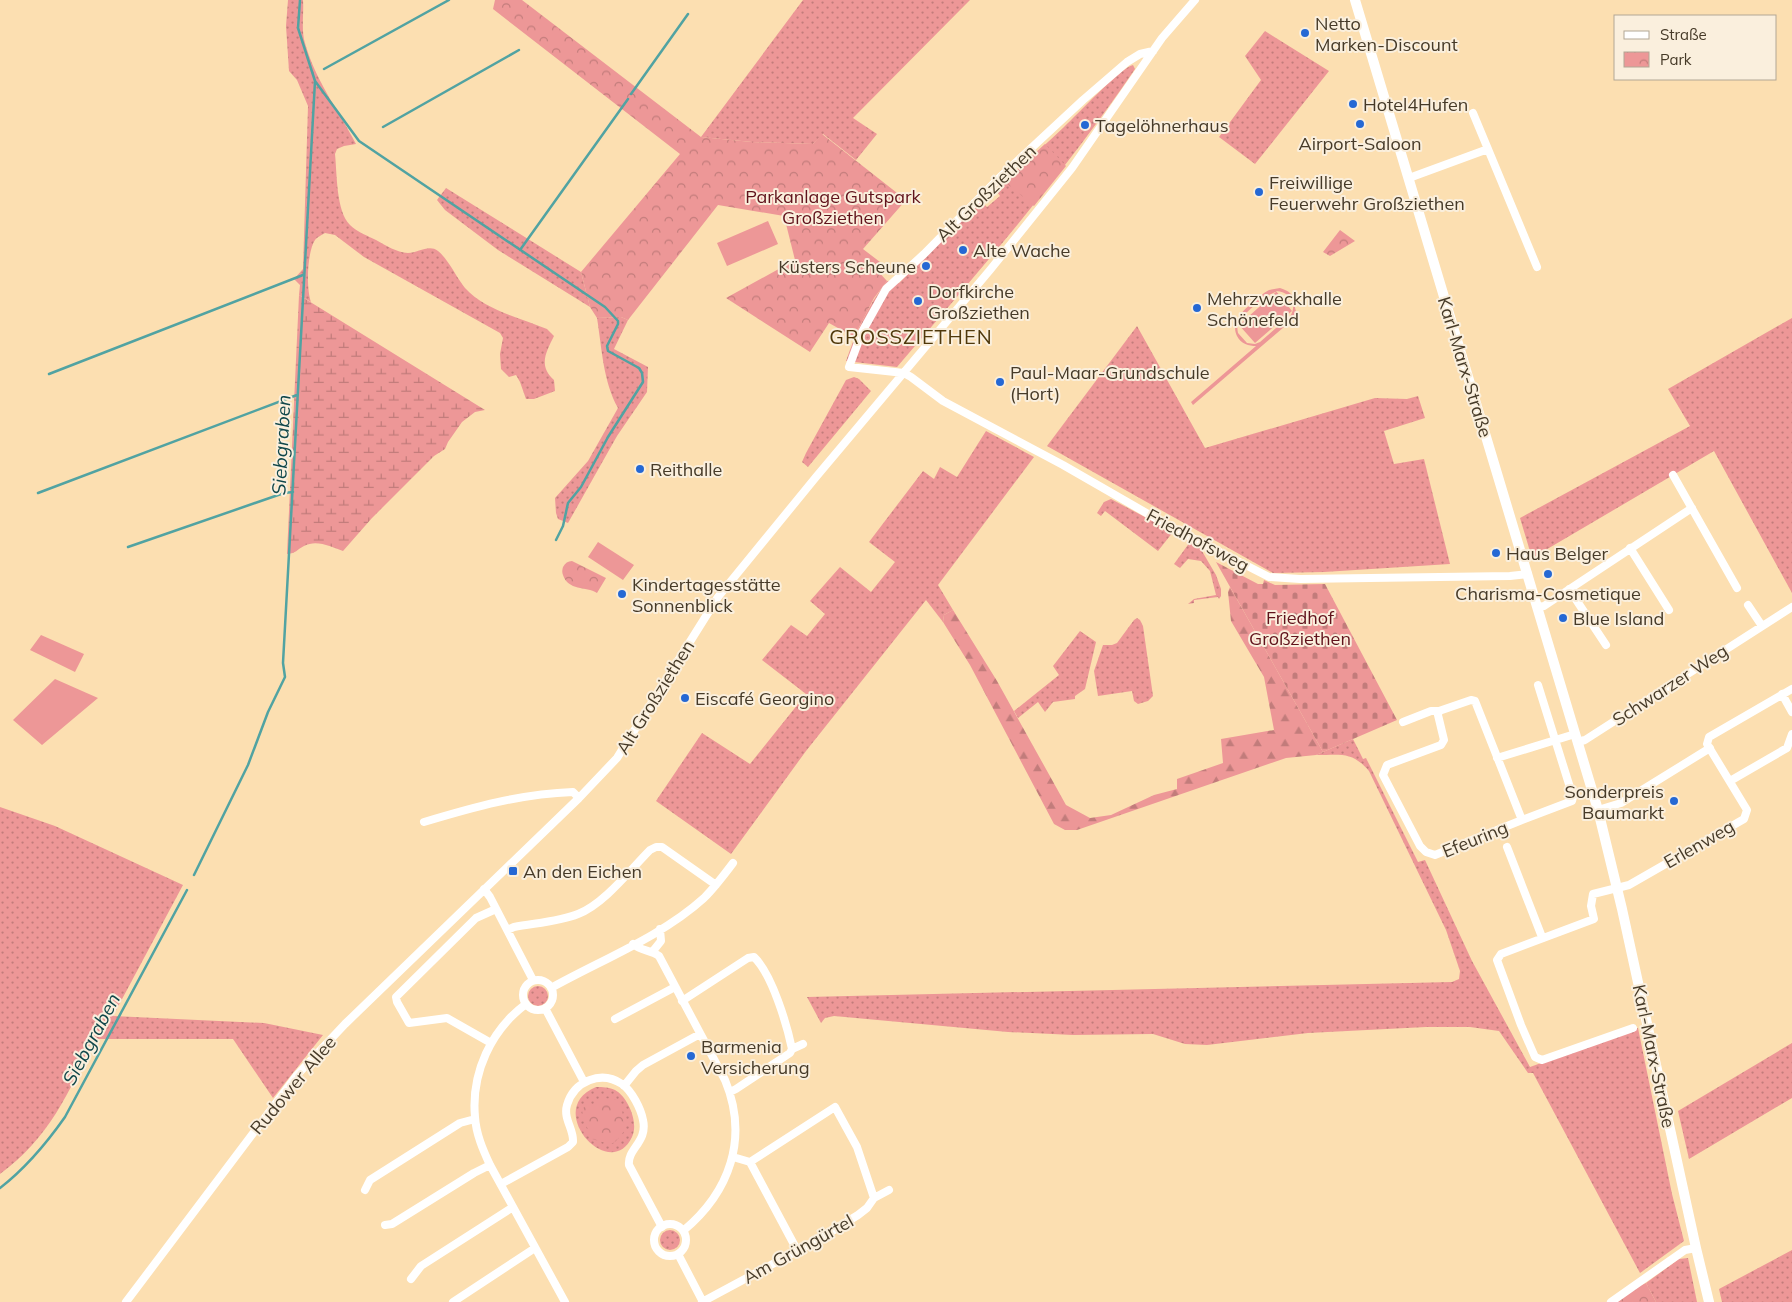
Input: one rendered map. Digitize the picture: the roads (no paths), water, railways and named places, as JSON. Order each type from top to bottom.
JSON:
[{"type":"main road","name":"Karl-Marx-Straße","points":[[1355,0],[1598,810],[1709,1302]]},
{"type":"street","name":"Alt Großziethen","points":[[484,889],[579,798],[621,753],[718,597],[990,270],[1072,168],[1153,51],[1195,0]]},
{"type":"street","name":"Alt Großziethen","points":[[904,373],[849,367],[862,332],[886,289],[1037,142],[1083,100],[1127,62],[1140,54],[1153,51]]},
{"type":"street","points":[[1473,113],[1537,267]]},
{"type":"street","points":[[1409,178],[1488,149]]},
{"type":"street","name":"Friedhofsweg","points":[[904,373],[943,401],[1063,465],[1169,526],[1269,577],[1510,576],[1528,574]]},
{"type":"street","points":[[1673,475],[1737,588]]},
{"type":"street","points":[[1538,607],[1544,606],[1692,508]]},
{"type":"street","points":[[1630,548],[1669,610]]},
{"type":"street","points":[[1569,589],[1606,644]]},
{"type":"street","points":[[1748,606],[1762,626]]},
{"type":"street","name":"Schwarzer Weg","points":[[1576,738],[1585,740],[1789,608]]},
{"type":"street","points":[[1522,820],[1572,801],[1573,796],[1538,684]]},
{"type":"street","points":[[1598,810],[1621,803],[1710,748],[1707,744],[1709,737],[1792,689]]},
{"type":"street","points":[[1782,694],[1792,712]]},
{"type":"street","name":"Efeuring","points":[[1403,722],[1431,711],[1439,711],[1471,700],[1475,702],[1522,820],[1435,855],[1426,852],[1420,846],[1383,775],[1387,764],[1441,745],[1444,740],[1438,715],[1439,711]]},
{"type":"street","points":[[1730,781],[1787,748],[1792,734]]},
{"type":"street","points":[[1497,758],[1555,740],[1576,738]]},
{"type":"street","name":"Erlenweg","points":[[1542,938],[1594,919],[1593,894],[1629,885],[1744,819],[1747,810],[1710,748]]},
{"type":"street","points":[[424,822],[478,806],[519,797],[573,792],[579,798]]},
{"type":"street","points":[[507,930],[578,914],[591,908],[650,850],[656,847],[662,847],[716,885]]},
{"type":"street","points":[[1507,847],[1542,938],[1501,954],[1497,960],[1535,1057],[1542,1060],[1633,1028]]},
{"type":"street","points":[[551,988],[660,929],[689,910],[716,885],[733,863]]},
{"type":"street","points":[[484,889],[533,980]]},
{"type":"street","name":"Rudower Allee","points":[[126,1302],[297,1075],[345,1024],[484,889]]},
{"type":"street","points":[[491,1043],[447,1018],[409,1023],[396,997],[476,918],[496,909]]},
{"type":"street","points":[[653,951],[661,941],[660,929]]},
{"type":"street","points":[[633,944],[640,949],[653,951],[659,956],[730,1092],[736,1130],[733,1157],[716,1195],[706,1209],[683,1231]]},
{"type":"street","points":[[682,1000],[748,958],[754,958],[759,962],[775,993],[792,1049]]},
{"type":"street","points":[[533,980],[542,980],[551,988],[553,992],[552,1001],[545,1008],[533,1009],[526,1004],[523,996],[524,991],[526,986],[533,980]]},
{"type":"street","points":[[615,1019],[675,987]]},
{"type":"street","points":[[526,1004],[508,1019],[491,1043],[478,1075],[475,1089],[475,1118],[480,1142],[490,1165],[565,1302]]},
{"type":"street","points":[[545,1008],[584,1082]]},
{"type":"street","points":[[624,1086],[643,1065],[700,1034]]},
{"type":"street","points":[[730,1092],[736,1090],[790,1053],[792,1049],[803,1044]]},
{"type":"street","points":[[501,1184],[568,1147],[573,1142],[573,1136],[566,1116],[567,1106],[572,1095],[584,1082],[598,1078],[610,1079],[624,1086],[642,1113],[644,1122],[641,1141],[630,1157],[629,1165],[662,1227]]},
{"type":"street","points":[[750,1162],[834,1104],[857,1147],[874,1198]]},
{"type":"street","points":[[364,1190],[370,1180],[460,1123],[475,1118]]},
{"type":"street","points":[[733,1157],[750,1162],[797,1250]]},
{"type":"street","points":[[385,1225],[392,1224],[490,1165]]},
{"type":"street","name":"Am Grüngürtel","points":[[703,1302],[858,1215],[867,1208],[874,1198],[889,1190]]},
{"type":"street","points":[[411,1279],[421,1266],[513,1207]]},
{"type":"street","points":[[666,1225],[675,1226],[683,1231],[685,1246],[678,1254],[669,1256],[658,1250],[655,1237],[662,1227],[666,1225]]},
{"type":"street","points":[[452,1302],[536,1248]]},
{"type":"street","points":[[1612,1302],[1685,1250],[1696,1248]]},
{"type":"street","points":[[678,1254],[703,1302]]},
{"type":"waterway","name":"Siebgraben","points":[[194,875],[248,765],[268,712],[285,677],[283,663],[315,81],[298,28],[300,0]]},
{"type":"waterway","points":[[324,69],[449,0]]},
{"type":"waterway","points":[[631,94],[688,14]]},
{"type":"waterway","points":[[383,127],[519,50]]},
{"type":"waterway","points":[[315,81],[359,141],[605,307],[618,321],[607,346],[608,351],[639,368],[642,373],[643,382],[608,437],[581,487],[568,503],[563,526],[556,540]]},
{"type":"waterway","points":[[520,250],[628,99]]},
{"type":"waterway","points":[[49,374],[303,275]]},
{"type":"waterway","points":[[38,493],[297,395]]},
{"type":"waterway","points":[[128,547],[284,493],[293,492]]},
{"type":"waterway","name":"Siebgraben","points":[[0,1188],[35,1155],[65,1117],[187,890]]},
{"type":"place","name":"Netto Marken-Discount","points":[[1305,33]]},
{"type":"place","name":"Hotel4Hufen","points":[[1353,104]]},
{"type":"place","name":"Airport-Saloon","points":[[1360,124]]},
{"type":"place","name":"Tagelöhnerhaus","points":[[1085,125]]},
{"type":"place","name":"Freiwillige Feuerwehr Großziethen","points":[[1259,192]]},
{"type":"place","name":"Alte Wache","points":[[963,250]]},
{"type":"place","name":"Küsters Scheune","points":[[926,266]]},
{"type":"place","name":"Dorfkirche Großziethen","points":[[918,301]]},
{"type":"place","name":"Mehrzweckhalle Schönefeld","points":[[1197,308]]},
{"type":"place","name":"Paul-Maar-Grundschule (Hort)","points":[[1000,382]]},
{"type":"place","name":"Reithalle","points":[[640,469]]},
{"type":"place","name":"Haus Belger","points":[[1496,553]]},
{"type":"place","name":"Charisma-Cosmetique","points":[[1548,574]]},
{"type":"place","name":"Kindertagesstätte Sonnenblick","points":[[622,594]]},
{"type":"place","name":"Blue Island","points":[[1563,618]]},
{"type":"place","name":"Eiscafé Georgino","points":[[685,698]]},
{"type":"place","name":"Sonderpreis Baumarkt","points":[[1674,801]]},
{"type":"place","name":"An den Eichen","points":[[513,871]]},
{"type":"place","name":"Barmenia Versicherung","points":[[691,1056]]},
{"type":"district","name":"GROSSZIETHEN","points":[[911,336]]},
{"type":"park label","name":"Parkanlage Gutspark Großziethen","points":[[833,206]]},
{"type":"park label","name":"Friedhof Großziethen","points":[[1300,628]]}]
